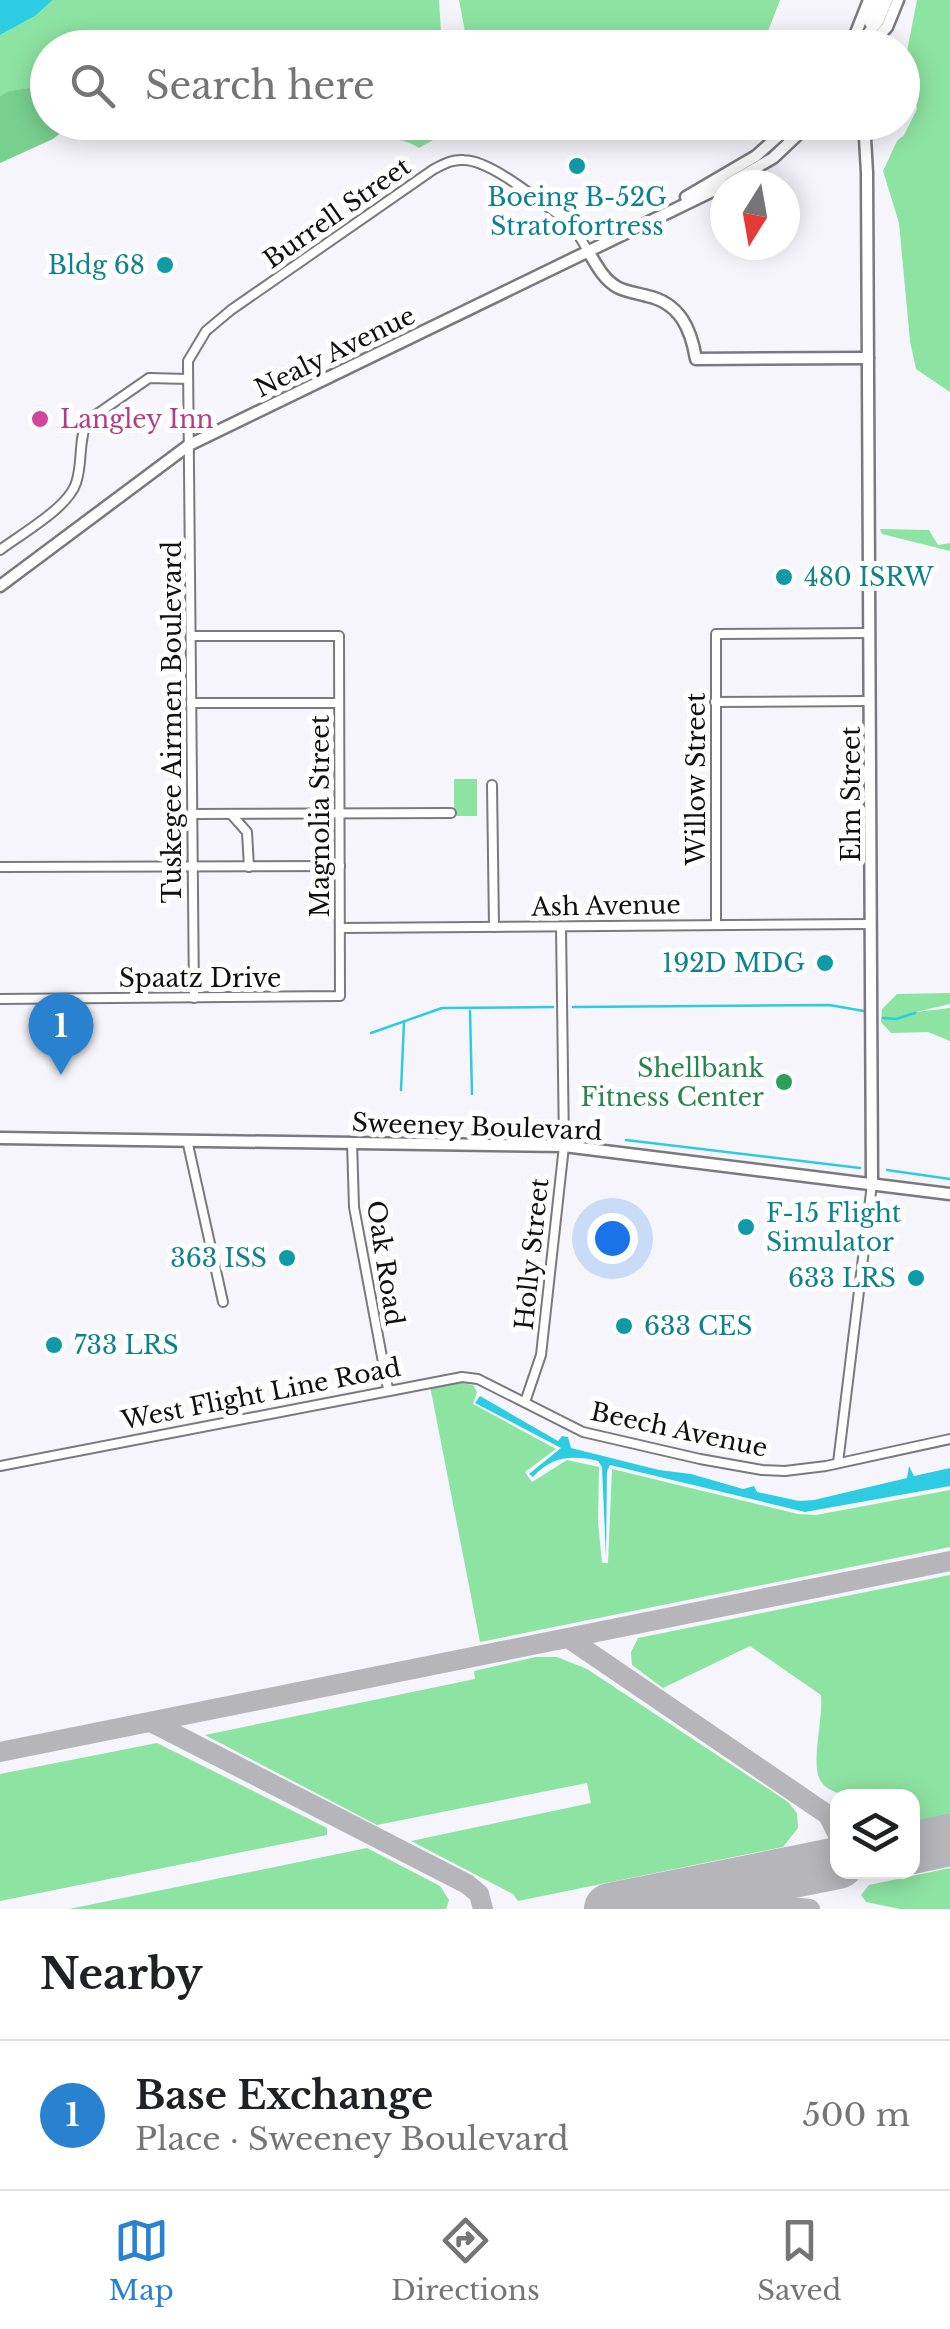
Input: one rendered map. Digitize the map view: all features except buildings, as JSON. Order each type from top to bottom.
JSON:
[{"type":"main road","points":[[859,30],[870,0]]},
{"type":"main road","points":[[865,30],[878,0]]},
{"type":"main road","points":[[870,30],[878,22],[886,0]]},
{"type":"main road","points":[[884,30],[898,0]]},
{"type":"main road","points":[[656,217],[756,156],[774,140]]},
{"type":"main road","points":[[752,170],[773,158],[792,140]]},
{"type":"main road","name":"Elm Street","points":[[865,140],[872,1184]]},
{"type":"main road","points":[[656,217],[710,192]]},
{"type":"main road","name":"Nealy Avenue","points":[[0,586],[189,446],[656,217]]},
{"type":"main road","points":[[588,250],[602,275],[617,287],[663,301],[676,310],[693,338],[696,359],[868,358]]},
{"type":"main road","name":"Sweeney Boulevard","points":[[0,1138],[564,1146],[950,1194]]},
{"type":"street","name":"Burrell Street","points":[[189,446],[188,362],[206,330],[446,162],[467,160],[490,169],[572,224],[588,250]]},
{"type":"street","points":[[0,550],[66,501],[74,490],[87,421],[149,378],[188,379]]},
{"type":"street","name":"Tuskegee Airmen Boulevard","points":[[189,446],[194,998]]},
{"type":"street","name":"Willow Street","points":[[716,925],[716,634],[870,632]]},
{"type":"street","name":"Magnolia Street","points":[[191,636],[339,636],[340,996]]},
{"type":"street","points":[[715,702],[870,701]]},
{"type":"street","points":[[192,703],[340,702]]},
{"type":"street","points":[[492,785],[494,927]]},
{"type":"street","points":[[193,814],[451,814]]},
{"type":"street","points":[[231,814],[247,832],[248,867]]},
{"type":"street","points":[[0,866],[340,866]]},
{"type":"street","name":"Ash Avenue","points":[[341,928],[871,924]]},
{"type":"street","name":"Holly Street","points":[[525,1402],[541,1355],[564,1146],[561,927]]},
{"type":"street","name":"Spaatz Drive","points":[[0,999],[340,996]]},
{"type":"street","points":[[186,1140],[222,1302]]},
{"type":"street","name":"Oak Road","points":[[352,1142],[354,1207],[388,1389]]},
{"type":"street","name":"Elm Street","points":[[838,1464],[872,1184]]},
{"type":"street","name":"West Flight Line Road","points":[[0,1466],[462,1376],[478,1379],[525,1402]]},
{"type":"street","name":"Beech Avenue","points":[[525,1402],[582,1432],[700,1460],[785,1471],[838,1464],[950,1439]]},
{"type":"green space","points":[[53,0],[439,0],[441,30],[30,30],[30,88],[0,96],[0,35],[35,16]]},
{"type":"green space","points":[[459,0],[780,0],[768,30],[465,30]]},
{"type":"green space","points":[[917,0],[950,0],[950,392],[916,369],[899,223],[883,171],[898,140],[920,140],[920,30],[911,30]]},
{"type":"green space","points":[[30,88],[30,140],[51,140],[0,163],[0,96]]},
{"type":"green space","points":[[402,140],[433,140],[419,148]]},
{"type":"green space","points":[[880,529],[929,530],[938,545],[950,543],[950,551],[882,534]]},
{"type":"green space","points":[[454,779],[477,779],[477,816],[454,816]]},
{"type":"green space","points":[[950,993],[950,1004],[916,1012],[950,1008],[950,1041],[928,1032],[891,1033],[881,1022],[882,1009],[897,994]]},
{"type":"green space","points":[[456,1382],[473,1385],[477,1392],[473,1404],[556,1449],[525,1472],[532,1482],[567,1460],[599,1467],[602,1563],[608,1563],[612,1469],[798,1514],[816,1515],[950,1490],[950,1547],[480,1642],[430,1386]]},
{"type":"green space","points":[[950,1575],[950,1815],[920,1821],[920,1789],[830,1789],[823,1785],[817,1766],[821,1695],[750,1646],[663,1688],[632,1665],[631,1652],[638,1638]]},
{"type":"green space","points":[[536,1657],[557,1657],[587,1669],[788,1802],[797,1813],[798,1828],[783,1847],[518,1901],[513,1894],[411,1841],[591,1803],[587,1783],[377,1825],[205,1735],[475,1679],[474,1671]]},
{"type":"green space","points":[[157,1743],[327,1828],[327,1835],[0,1901],[0,1774]]},
{"type":"green space","points":[[367,1848],[440,1886],[449,1900],[446,1909],[69,1909]]},
{"type":"green space","points":[[950,1868],[950,1909],[900,1909],[866,1902],[861,1895],[869,1885],[920,1879],[920,1874]]},
{"type":"water","points":[[0,0],[53,0],[35,16],[0,35]]},
{"type":"water","points":[[480,1396],[558,1441],[562,1436],[568,1437],[571,1448],[743,1489],[754,1486],[757,1492],[799,1501],[907,1478],[909,1466],[914,1476],[950,1468],[950,1486],[805,1512],[610,1465],[606,1557],[602,1467],[598,1461],[563,1459],[533,1477],[529,1474],[561,1448],[475,1403]]},
{"type":"waterway","points":[[573,1007],[829,1005],[864,1011]]},
{"type":"waterway","points":[[371,1033],[442,1008],[553,1007]]},
{"type":"waterway","points":[[470,1011],[472,1094]]},
{"type":"waterway","points":[[883,1018],[915,1013]]},
{"type":"waterway","points":[[401,1090],[404,1022]]},
{"type":"waterway","points":[[626,1140],[860,1168]]},
{"type":"waterway","points":[[887,1170],[950,1179]]},
{"type":"taxiway","points":[[0,1752],[950,1561]]},
{"type":"taxiway","points":[[568,1638],[830,1819]]},
{"type":"taxiway","points":[[151,1722],[467,1884],[479,1894],[483,1909]]},
{"type":"taxiway","points":[[682,1895],[810,1909]]},
{"type":"runway","points":[[920,1846],[950,1840]]},
{"type":"runway","points":[[610,1909],[830,1865]]},
{"type":"place","name":"Boeing B-52G Stratofortress","points":[[577,166]]},
{"type":"place","name":"Bldg 68","points":[[165,265]]},
{"type":"place","name":"Langley Inn","points":[[40,419]]},
{"type":"place","name":"480 ISRW","points":[[784,577]]},
{"type":"place","name":"192D MDG","points":[[825,963]]},
{"type":"place","name":"Base Exchange","points":[[61,1075]]},
{"type":"place","name":"Shellbank Fitness Center","points":[[784,1082]]},
{"type":"place","name":"F-15 Flight Simulator","points":[[746,1227]]},
{"type":"place","name":"363 ISS","points":[[287,1258]]},
{"type":"place","name":"633 LRS","points":[[916,1278]]},
{"type":"place","name":"633 CES","points":[[624,1326]]},
{"type":"place","name":"733 LRS","points":[[54,1345]]}]
